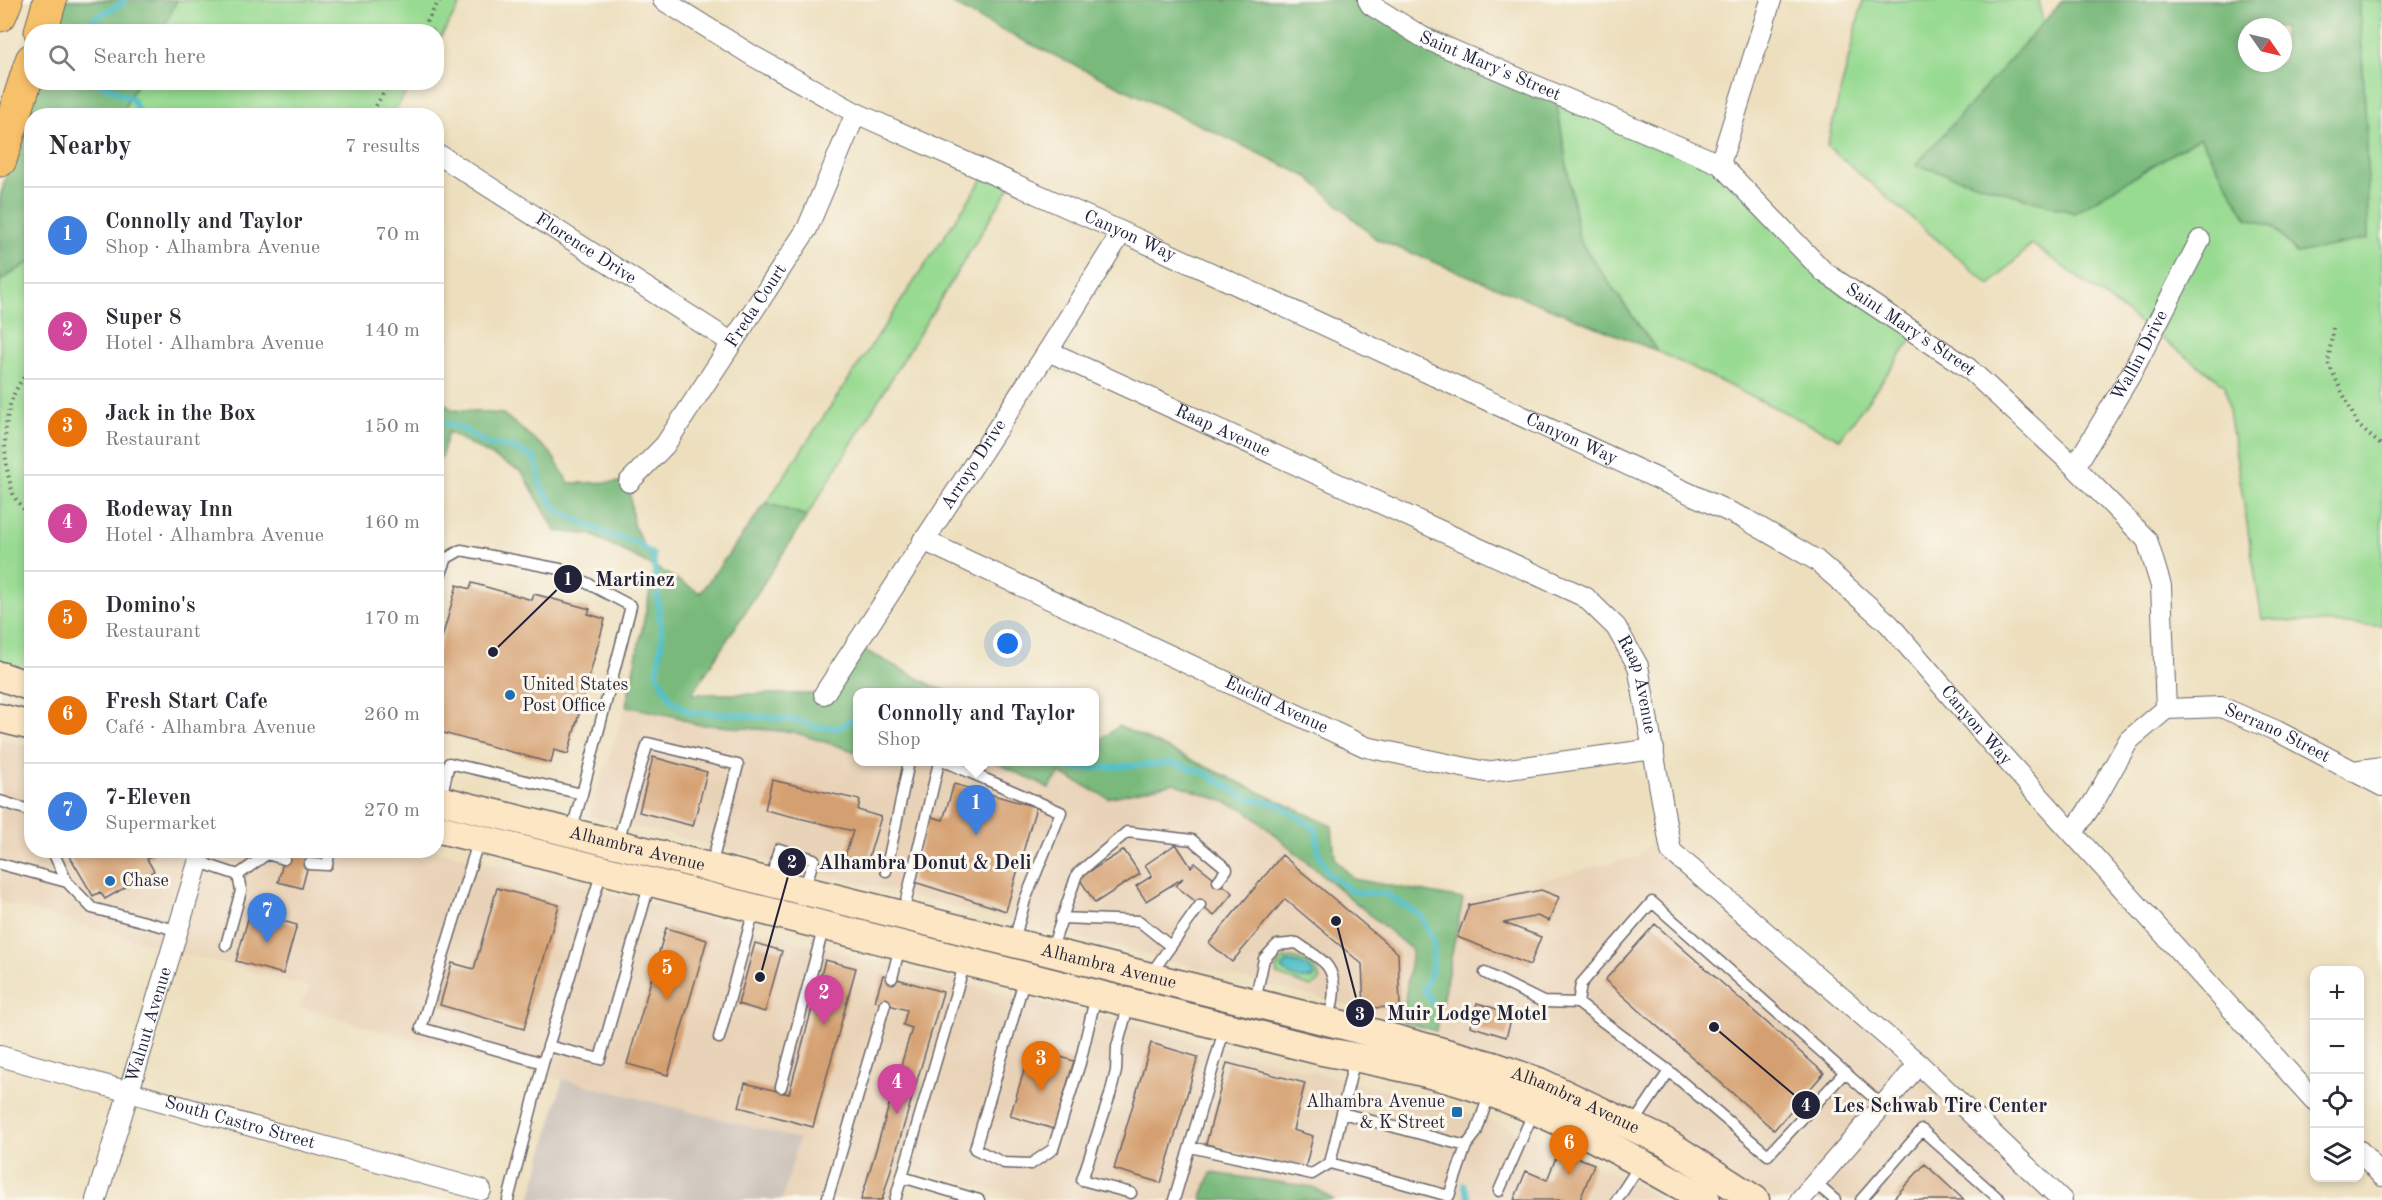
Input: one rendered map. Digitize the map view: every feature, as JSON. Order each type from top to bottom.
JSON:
[{"type":"highway","points":[[0,15],[6,0]]},
{"type":"highway","points":[[42,24],[50,0]]},
{"type":"highway","points":[[0,160],[24,85]]},
{"type":"main road","points":[[0,676],[24,684]]},
{"type":"main road","points":[[0,718],[24,724]]},
{"type":"main road","name":"Alhambra Avenue","points":[[444,800],[711,868],[762,895]]},
{"type":"main road","name":"Alhambra Avenue","points":[[444,830],[650,882],[762,895],[903,928],[1013,944],[1493,1066],[1539,1082],[1665,1142],[1755,1200]]},
{"type":"main road","name":"Alhambra Avenue","points":[[799,905],[824,926],[903,928],[965,961],[1490,1092],[1641,1162],[1706,1200]]},
{"type":"street","name":"Canyon Way","points":[[663,0],[753,56],[856,113],[1122,232],[1745,519],[1816,560],[1889,624],[1992,744],[2074,831],[2310,1096]]},
{"type":"street","name":"Saint Mary's Street","points":[[1368,0],[1371,5],[1424,38],[1720,164],[1824,272],[1968,368],[2075,467],[2147,540],[2162,586],[2166,709]]},
{"type":"street","points":[[1720,164],[1771,0]]},
{"type":"street","name":"Freda Court","points":[[629,482],[665,445],[807,229],[856,113]]},
{"type":"street","name":"Florence Drive","points":[[444,158],[731,342]]},
{"type":"street","name":"Arroyo Drive","points":[[824,694],[1048,351],[1122,232]]},
{"type":"street","name":"Wallin Drive","points":[[2075,467],[2131,374],[2200,240]]},
{"type":"street","name":"Raap Avenue","points":[[1048,351],[1585,597],[1616,627],[1638,666],[1671,851],[1919,1064],[2062,1200]]},
{"type":"street","name":"Euclid Avenue","points":[[923,540],[1366,747],[1486,772],[1654,749]]},
{"type":"street","name":"Serrano Street","points":[[2166,709],[2221,707],[2277,731],[2382,786]]},
{"type":"street","points":[[2074,831],[2095,800],[2129,740],[2166,709]]},
{"type":"street","points":[[2353,771],[2382,767]]},
{"type":"street","name":"Walnut Avenue","points":[[96,1200],[176,930],[200,858]]},
{"type":"street","name":"South Castro Street","points":[[0,1056],[481,1190]]},
{"type":"street","points":[[1800,1200],[1919,1064]]},
{"type":"street","points":[[2364,1156],[2382,1176]]},
{"type":"lane","points":[[444,566],[447,558],[461,550],[560,569],[631,606],[570,832]]},
{"type":"lane","points":[[617,844],[648,743],[738,765],[711,868]]},
{"type":"lane","points":[[444,781],[449,763],[582,794]]},
{"type":"lane","points":[[886,871],[908,766]]},
{"type":"lane","points":[[892,978],[938,766]]},
{"type":"lane","points":[[955,766],[1061,812],[1025,900],[1013,944]]},
{"type":"lane","points":[[0,801],[24,808]]},
{"type":"lane","points":[[1050,953],[1077,874],[1127,832],[1192,840],[1227,869],[1218,881]]},
{"type":"lane","points":[[479,839],[421,1028],[543,1064]]},
{"type":"lane","points":[[719,1038],[762,895],[779,849],[814,859],[799,905]]},
{"type":"lane","points":[[55,858],[68,882],[92,908],[176,930]]},
{"type":"lane","points":[[205,858],[238,875]]},
{"type":"lane","points":[[238,875],[260,858]]},
{"type":"lane","points":[[309,864],[327,865],[328,858]]},
{"type":"lane","points":[[0,864],[68,882]]},
{"type":"lane","points":[[508,1200],[548,1046],[602,870]]},
{"type":"lane","points":[[226,945],[241,891],[238,875]]},
{"type":"lane","points":[[548,1046],[600,1059],[650,882]]},
{"type":"lane","points":[[1578,1003],[1581,984],[1652,902],[1883,1106]]},
{"type":"lane","points":[[1148,978],[1169,945],[1200,905]]},
{"type":"lane","points":[[1061,918],[1139,921],[1169,945]]},
{"type":"lane","points":[[781,1087],[824,926]]},
{"type":"lane","points":[[1254,1005],[1264,959],[1277,945],[1297,943],[1328,967],[1334,987],[1334,1003],[1327,1023]]},
{"type":"lane","points":[[895,1200],[965,961]]},
{"type":"lane","points":[[1485,973],[1543,1002],[1578,1003],[1669,1071],[1768,1155],[1845,1072]]},
{"type":"lane","points":[[1025,976],[975,1149],[1004,1163],[1030,1164],[1053,1149],[1080,1063],[1096,994]]},
{"type":"lane","points":[[1129,1002],[1117,1047],[1116,1071],[1110,1095],[1082,1180],[1131,1193]]},
{"type":"lane","points":[[827,1200],[885,1004]]},
{"type":"lane","points":[[1174,1200],[1225,1027]]},
{"type":"lane","points":[[1190,1147],[1312,1174],[1330,1163],[1356,1057]]},
{"type":"lane","points":[[1632,1126],[1669,1071]]},
{"type":"lane","points":[[1330,1163],[1449,1198],[1466,1146],[1476,1133],[1490,1092]]},
{"type":"lane","points":[[1499,1191],[1534,1111]]},
{"type":"lane","points":[[1342,1113],[1466,1146]]},
{"type":"lane","points":[[1862,1200],[1922,1130],[2000,1200]]},
{"type":"lane","points":[[1622,1198],[1641,1162]]},
{"type":"lane","points":[[902,1177],[979,1200]]},
{"type":"lane","points":[[1815,1183],[1835,1200]]},
{"type":"path","points":[[425,24],[440,0]]},
{"type":"path","points":[[375,108],[385,90]]},
{"type":"path","points":[[2333,328],[2328,363],[2358,425],[2382,446]]},
{"type":"path","points":[[24,377],[9,393],[3,428],[6,465],[15,497],[24,508]]},
{"type":"shaded area","points":[[626,706],[678,717],[694,724],[793,732],[853,751],[853,766],[1003,766],[1049,788],[1060,773],[1108,798],[1174,783],[1245,809],[1412,950],[1402,1022],[1324,999],[589,815]]},
{"type":"shaded area","points":[[0,739],[24,745],[24,858],[444,858],[444,852],[1449,1106],[1565,1148],[1663,1200],[1334,1200],[1313,1187],[1211,1173],[1201,1200],[1029,1200],[906,1167],[895,1200],[782,1200],[799,1139],[516,1069],[299,1007],[310,988],[0,902]]},
{"type":"shaded area","points":[[1666,828],[1671,851],[2062,1200],[1755,1200],[1740,1188],[1433,1049],[1463,899],[1636,857]]},
{"type":"shaded area","points":[[563,1079],[799,1139],[782,1200],[530,1200]]},
{"type":"green space","points":[[61,0],[463,0],[444,31],[444,24],[54,24]]},
{"type":"green space","points":[[61,0],[177,0],[165,24],[54,24]]},
{"type":"green space","points":[[946,0],[1368,0],[1555,92],[1579,240],[1657,351],[1376,239],[1308,177],[989,24]]},
{"type":"green space","points":[[1863,0],[2039,0],[2043,24],[1917,164],[2074,213],[2200,137],[2247,218],[2272,225],[2296,253],[2368,238],[2367,142],[2359,0],[2382,0],[2382,626],[2262,619],[2225,385],[2032,244],[1990,285],[1827,146]]},
{"type":"green space","points":[[2063,0],[2359,0],[2367,142],[2368,239],[2297,253],[2272,226],[2247,218],[2200,137],[2074,213],[1916,165]]},
{"type":"green space","points":[[32,90],[408,90],[396,108],[27,108]]},
{"type":"green space","points":[[32,90],[134,90],[124,108],[27,108]]},
{"type":"green space","points":[[1555,92],[1720,164],[1824,272],[1916,334],[1840,439],[1657,351],[1579,240]]},
{"type":"green space","points":[[24,117],[24,672],[0,663],[0,197]]},
{"type":"green space","points":[[24,117],[24,266],[0,281],[0,197]]},
{"type":"green space","points":[[988,171],[1012,183],[807,516],[766,503]]},
{"type":"green space","points":[[444,402],[452,410],[503,414],[550,452],[569,483],[629,482],[633,524],[655,567],[592,535],[556,531],[522,472],[448,432],[444,447]]},
{"type":"green space","points":[[766,503],[807,516],[692,694],[824,694],[855,645],[937,688],[853,688],[853,751],[793,732],[694,724],[678,717],[626,706],[655,567],[700,593]]},
{"type":"green space","points":[[1119,726],[1332,826],[1335,859],[1354,879],[1463,899],[1436,1031],[1402,1022],[1412,950],[1244,809],[1174,783],[1108,798],[1060,773],[1049,788],[1003,766],[1099,766],[1099,738]]},
{"type":"green space","points":[[1291,958],[1310,964],[1319,975],[1320,981],[1311,987],[1277,975],[1276,968],[1281,960]]},
{"type":"green space","points":[[1211,1173],[1313,1187],[1334,1200],[1201,1200]]},
{"type":"water","points":[[1287,962],[1307,967],[1315,977],[1301,979],[1293,977],[1282,968]]},
{"type":"building","name":"United States Post Office","points":[[472,583],[532,600],[534,594],[590,609],[588,614],[605,619],[568,754],[554,750],[551,763],[444,733],[444,631],[457,585],[470,589]]},
{"type":"building","points":[[653,757],[707,772],[693,826],[639,812]]},
{"type":"building","points":[[772,780],[860,800],[858,810],[881,817],[867,863],[845,856],[853,831],[765,810]]},
{"type":"building","points":[[954,784],[1036,807],[1006,911],[911,881],[929,816],[943,820]]},
{"type":"building","points":[[1176,844],[1191,867],[1195,863],[1233,893],[1214,916],[1176,886],[1183,878],[1146,901],[1136,886],[1152,876],[1145,865]]},
{"type":"building","points":[[1124,850],[1140,874],[1095,903],[1079,878]]},
{"type":"building","points":[[1282,855],[1398,953],[1400,1007],[1364,1008],[1362,964],[1285,899],[1232,962],[1209,943]]},
{"type":"building","name":"Chase","points":[[71,858],[149,858],[147,859],[154,871],[105,899],[100,892],[93,896]]},
{"type":"building","points":[[284,858],[310,858],[302,888],[278,882]]},
{"type":"building","points":[[497,888],[559,905],[524,1029],[440,1005],[452,963],[474,969]]},
{"type":"building","points":[[1541,890],[1559,897],[1549,921],[1537,916],[1504,923],[1541,937],[1530,965],[1457,937],[1469,905]]},
{"type":"building","points":[[250,912],[297,925],[283,974],[236,961]]},
{"type":"building","points":[[1655,924],[1824,1073],[1774,1130],[1605,980]]},
{"type":"building","points":[[666,928],[707,940],[668,1075],[627,1064]]},
{"type":"building","points":[[755,943],[782,951],[765,1012],[738,1004]]},
{"type":"building","points":[[825,960],[856,968],[813,1127],[739,1107],[745,1083],[789,1094]]},
{"type":"building","points":[[883,975],[943,992],[882,1200],[861,1200],[912,1028],[903,1025],[907,1010],[875,1001]]},
{"type":"building","points":[[1477,1003],[1513,1014],[1506,1037],[1470,1026]]},
{"type":"building","points":[[1151,1043],[1198,1057],[1161,1183],[1114,1169]]},
{"type":"building","points":[[1031,1048],[1074,1061],[1054,1129],[1010,1116]]},
{"type":"building","points":[[1227,1063],[1305,1083],[1293,1130],[1313,1136],[1305,1169],[1206,1144]]},
{"type":"building","points":[[1559,1150],[1594,1164],[1580,1200],[1514,1200],[1526,1171],[1547,1180]]},
{"type":"building","points":[[1925,1164],[1964,1200],[1892,1200]]},
{"type":"waterway","points":[[92,24],[96,17],[123,3],[124,0]]},
{"type":"waterway","points":[[113,90],[132,99],[137,108]]},
{"type":"waterway","points":[[444,422],[463,429],[489,445],[513,448],[535,458],[541,486],[557,510],[609,535],[635,542],[653,555],[662,637],[657,674],[671,700],[690,713],[731,714],[801,721],[815,727],[838,728],[853,720]]},
{"type":"waterway","points":[[1059,766],[1081,769],[1174,763],[1205,773],[1246,798],[1278,804],[1316,829],[1318,851],[1328,873],[1353,892],[1386,894],[1420,915],[1434,941],[1431,974],[1423,989],[1433,1003]]},
{"type":"waterway","points":[[1464,1185],[1470,1200]]},
{"type":"place","name":"Martinez","points":[[493,652]]},
{"type":"place","name":"United States Post Office","points":[[510,695]]},
{"type":"place","name":"Connolly and Taylor","points":[[976,835]]},
{"type":"place","name":"Chase","points":[[110,881]]},
{"type":"place","name":"Muir Lodge Motel","points":[[1336,921]]},
{"type":"place","name":"7-Eleven","points":[[267,943]]},
{"type":"place","name":"Alhambra Donut & Deli","points":[[760,977]]},
{"type":"place","name":"Domino's","points":[[667,1000]]},
{"type":"place","name":"Super 8","points":[[824,1025]]},
{"type":"place","name":"Les Schwab Tire Center","points":[[1714,1027]]},
{"type":"place","name":"Jack in the Box","points":[[1041,1091]]},
{"type":"place","name":"Alhambra Avenue & K Street","points":[[1457,1112]]},
{"type":"place","name":"Rodeway Inn","points":[[897,1114]]},
{"type":"place","name":"Fresh Start Cafe","points":[[1569,1175]]}]
